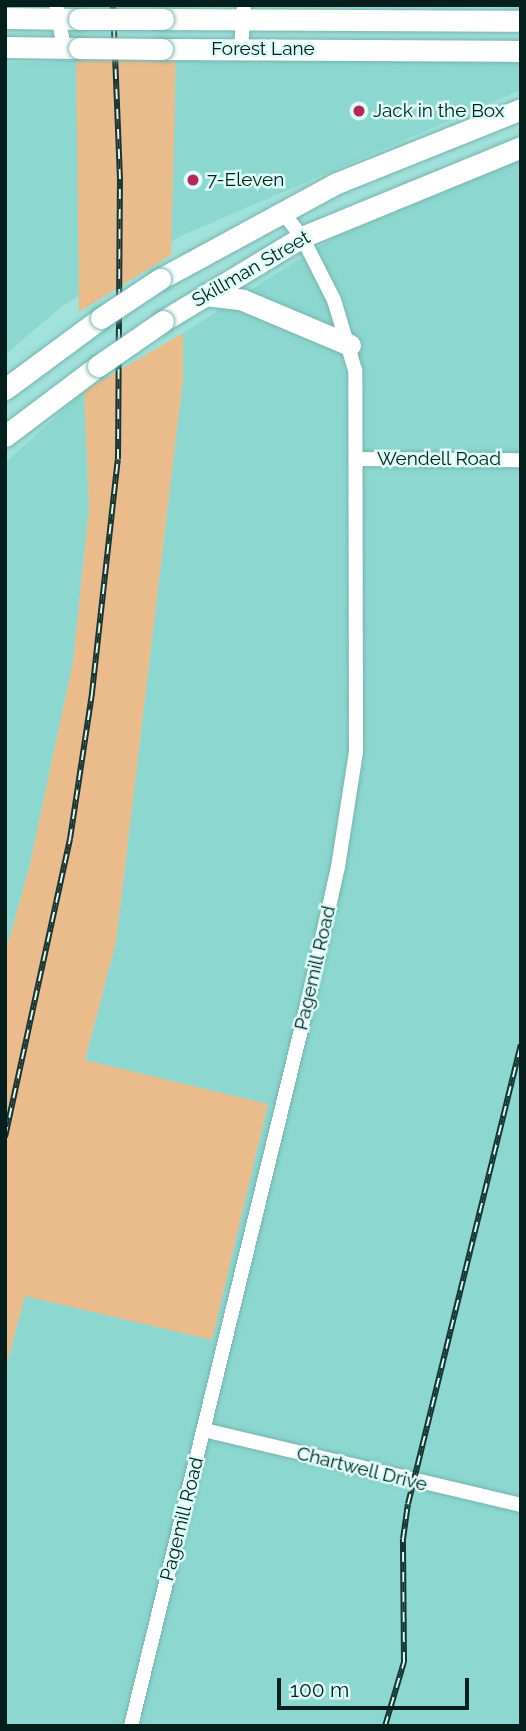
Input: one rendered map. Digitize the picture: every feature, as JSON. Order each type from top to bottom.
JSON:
[{"type":"main road","name":"Forest Lane","points":[[5,19],[57,12],[79,19],[163,19],[244,13],[521,22]]},
{"type":"main road","points":[[399,49],[411,34],[452,35],[475,22]]},
{"type":"main road","name":"Forest Lane","points":[[5,47],[521,51]]},
{"type":"main road","name":"Skillman Street","points":[[5,389],[36,364],[160,279],[281,210],[388,160],[521,109]]},
{"type":"main road","name":"Skillman Street","points":[[5,436],[58,394],[163,321],[302,237],[521,147]]},
{"type":"main road","points":[[205,295],[243,300],[350,345]]},
{"type":"main road","points":[[36,364],[58,394]]},
{"type":"street","points":[[57,12],[72,48]]},
{"type":"street","points":[[242,49],[244,13]]},
{"type":"street","name":"Pagemill Road","points":[[131,1726],[308,1002],[352,788],[358,703],[358,459],[350,345],[334,300],[302,237],[281,210]]},
{"type":"street","name":"Wendell Road","points":[[358,459],[521,460]]},
{"type":"street","name":"Chartwell Drive","points":[[204,1430],[521,1505]]},
{"type":"shaded area","points":[[176,57],[521,58],[521,90],[183,235],[62,306],[5,355],[5,63]]},
{"type":"shaded area","points":[[176,57],[171,255],[79,312],[76,61]]},
{"type":"shaded area","points":[[521,160],[521,1726],[5,1726],[5,1371],[116,942],[183,379],[183,333],[331,239]]},
{"type":"shaded area","points":[[183,333],[183,379],[116,942],[85,1060],[268,1104],[212,1340],[25,1296],[5,1371],[5,954],[29,868],[73,662],[89,508],[84,391]]},
{"type":"shaded area","points":[[84,391],[89,508],[73,662],[29,868],[5,954],[5,463]]},
{"type":"railway","points":[[5,1137],[70,839],[92,693],[118,459],[120,179],[113,5]]},
{"type":"railway","points":[[385,1726],[404,1662],[403,1539],[408,1504],[521,1045]]},
{"type":"place","name":"Jack in the Box","points":[[359,111]]},
{"type":"place","name":"7-Eleven","points":[[193,180]]}]
